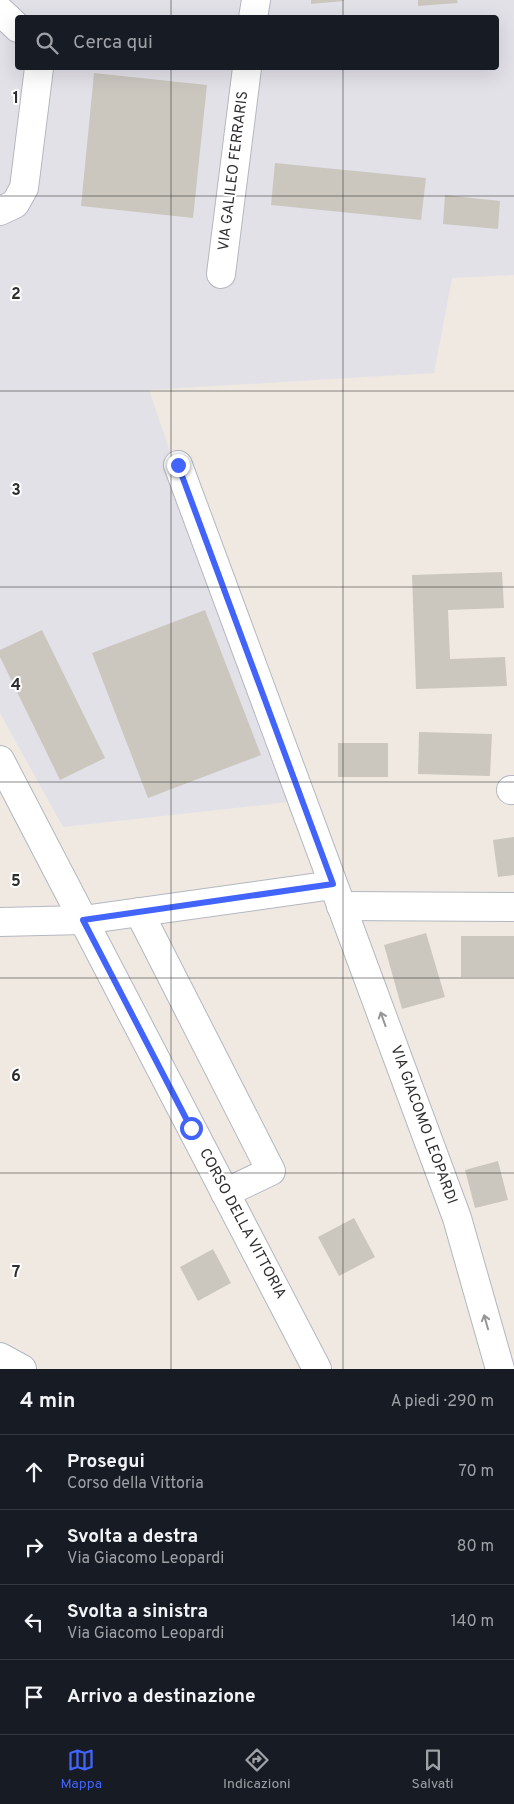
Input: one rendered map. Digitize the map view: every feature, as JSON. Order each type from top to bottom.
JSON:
[{"type":"street","points":[[254,15],[256,0]]},
{"type":"street","points":[[0,11],[15,25]]},
{"type":"street","points":[[8,208],[24,188],[39,70]]},
{"type":"street","name":"VIA GALILEO FERRARIS","points":[[221,274],[247,70]]},
{"type":"street","name":"VIA GIACOMO LEOPARDI","points":[[178,465],[457,1218],[500,1369]]},
{"type":"street","name":"CORSO DELLA VITTORIA","points":[[0,760],[317,1369]]},
{"type":"street","points":[[0,922],[83,920],[139,912],[337,895],[514,907]]},
{"type":"street","points":[[139,912],[271,1171],[226,1193]]},
{"type":"street","points":[[0,1357],[22,1369]]},
{"type":"shaded area","points":[[0,0],[514,0],[514,275],[452,278],[434,373],[149,390],[290,802],[63,827],[0,713]]},
{"type":"building","points":[[311,0],[344,0],[344,1],[311,4]]},
{"type":"building","points":[[418,0],[457,0],[458,3],[418,6]]},
{"type":"building","points":[[94,73],[207,85],[193,218],[81,206]]},
{"type":"building","points":[[275,163],[426,178],[421,220],[271,205]]},
{"type":"building","points":[[445,195],[500,201],[498,229],[443,224]]},
{"type":"building","points":[[502,572],[504,608],[448,610],[450,659],[505,657],[507,686],[416,689],[412,575]]},
{"type":"building","points":[[205,610],[261,755],[148,798],[92,653]]},
{"type":"building","points":[[42,630],[105,758],[60,780],[0,657],[0,650]]},
{"type":"building","points":[[419,732],[492,734],[490,776],[418,774]]},
{"type":"building","points":[[338,743],[388,743],[388,777],[338,777]]},
{"type":"building","points":[[514,837],[514,875],[498,877],[493,840]]},
{"type":"building","points":[[426,933],[445,997],[402,1009],[384,945]]},
{"type":"building","points":[[461,936],[514,936],[514,977],[461,977]]},
{"type":"building","points":[[498,1161],[508,1200],[475,1208],[465,1170]]},
{"type":"building","points":[[354,1218],[375,1257],[339,1276],[318,1237]]},
{"type":"building","points":[[213,1249],[231,1283],[198,1301],[180,1267]]},
{"type":"route","points":[[178,465],[333,884],[83,920],[191,1128]]}]
